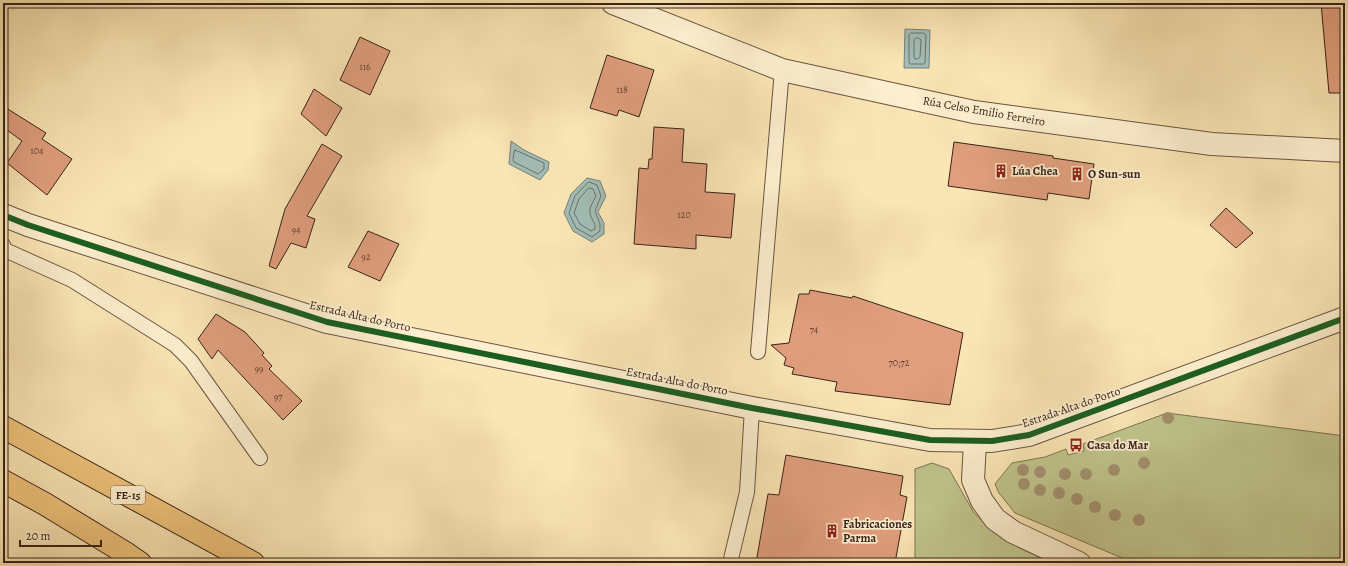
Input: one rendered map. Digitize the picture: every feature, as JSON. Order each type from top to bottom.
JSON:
[{"type":"highway","name":"FE-15","points":[[3,426],[253,563]]},
{"type":"highway","points":[[3,481],[46,504],[140,563]]},
{"type":"street","name":"Rúa Celso Emilio Ferreiro","points":[[613,3],[782,70],[974,112],[1212,144],[1345,150]]},
{"type":"street","name":"Estrada Alta do Porto","points":[[3,215],[327,322],[752,408],[930,440],[975,442],[1029,435],[1345,318]]},
{"type":"street","points":[[975,442],[973,480],[982,501],[995,519],[1013,532],[1079,563]]},
{"type":"lane","points":[[758,352],[782,70]]},
{"type":"lane","points":[[3,245],[5,250],[72,280],[175,345],[191,361],[260,458]]},
{"type":"lane","points":[[730,563],[747,492],[752,408]]},
{"type":"green space","points":[[1167,413],[1345,436],[1345,563],[1134,563],[1015,513],[999,493],[995,484],[1012,463],[1045,457],[1066,449],[1068,455],[1084,451],[1083,444]]},
{"type":"green space","points":[[932,463],[949,469],[974,513],[1001,537],[1052,563],[915,563],[915,469]]},
{"type":"water","points":[[905,29],[930,30],[929,68],[904,68]]},
{"type":"water","points":[[511,141],[524,150],[549,162],[548,170],[540,180],[509,164]]},
{"type":"water","points":[[587,178],[600,181],[606,196],[598,212],[604,223],[604,234],[592,242],[573,231],[564,213],[571,194]]},
{"type":"building","points":[[1321,3],[1345,3],[1345,93],[1329,93]]},
{"type":"building","points":[[360,37],[390,51],[370,95],[340,80]]},
{"type":"building","points":[[607,55],[654,70],[639,117],[619,110],[617,116],[590,108]]},
{"type":"building","points":[[314,89],[342,108],[326,136],[301,114]]},
{"type":"building","points":[[3,106],[46,133],[42,139],[72,159],[47,195],[7,163],[22,141],[3,127]]},
{"type":"building","points":[[654,127],[684,129],[682,162],[707,164],[705,192],[735,194],[731,238],[696,235],[696,249],[634,244],[639,168],[648,169],[649,159],[652,159]]},
{"type":"building","name":"Lúa Chea","points":[[954,142],[1053,156],[1053,158],[1094,164],[1089,199],[1048,193],[1047,200],[948,186]]},
{"type":"building","points":[[322,144],[342,156],[307,216],[315,219],[306,248],[291,243],[276,269],[269,266],[285,209]]},
{"type":"building","points":[[1226,208],[1253,233],[1236,248],[1210,225]]},
{"type":"building","points":[[368,231],[399,244],[380,281],[348,267]]},
{"type":"building","points":[[810,290],[852,298],[853,296],[963,333],[950,405],[835,391],[837,382],[792,374],[794,368],[784,365],[786,358],[771,345],[789,343],[799,294],[809,294]]},
{"type":"building","points":[[216,314],[245,332],[264,353],[262,355],[272,366],[269,369],[302,401],[283,420],[218,350],[212,359],[198,339]]},
{"type":"building","name":"Fabricaciones Parma","points":[[786,455],[903,476],[900,495],[907,497],[895,563],[756,563],[768,494],[779,495]]},
{"type":"cycle path","points":[[3,215],[28,225],[327,322],[752,408],[930,440],[992,441],[1029,435],[1345,318]]},
{"type":"place","name":"Lúa Chea","points":[[1001,171]]},
{"type":"place","name":"O Sun-sun","points":[[1077,174]]},
{"type":"place","name":"Casa do Mar","points":[[1076,445]]},
{"type":"place","name":"Fabricaciones Parma","points":[[832,531]]}]
